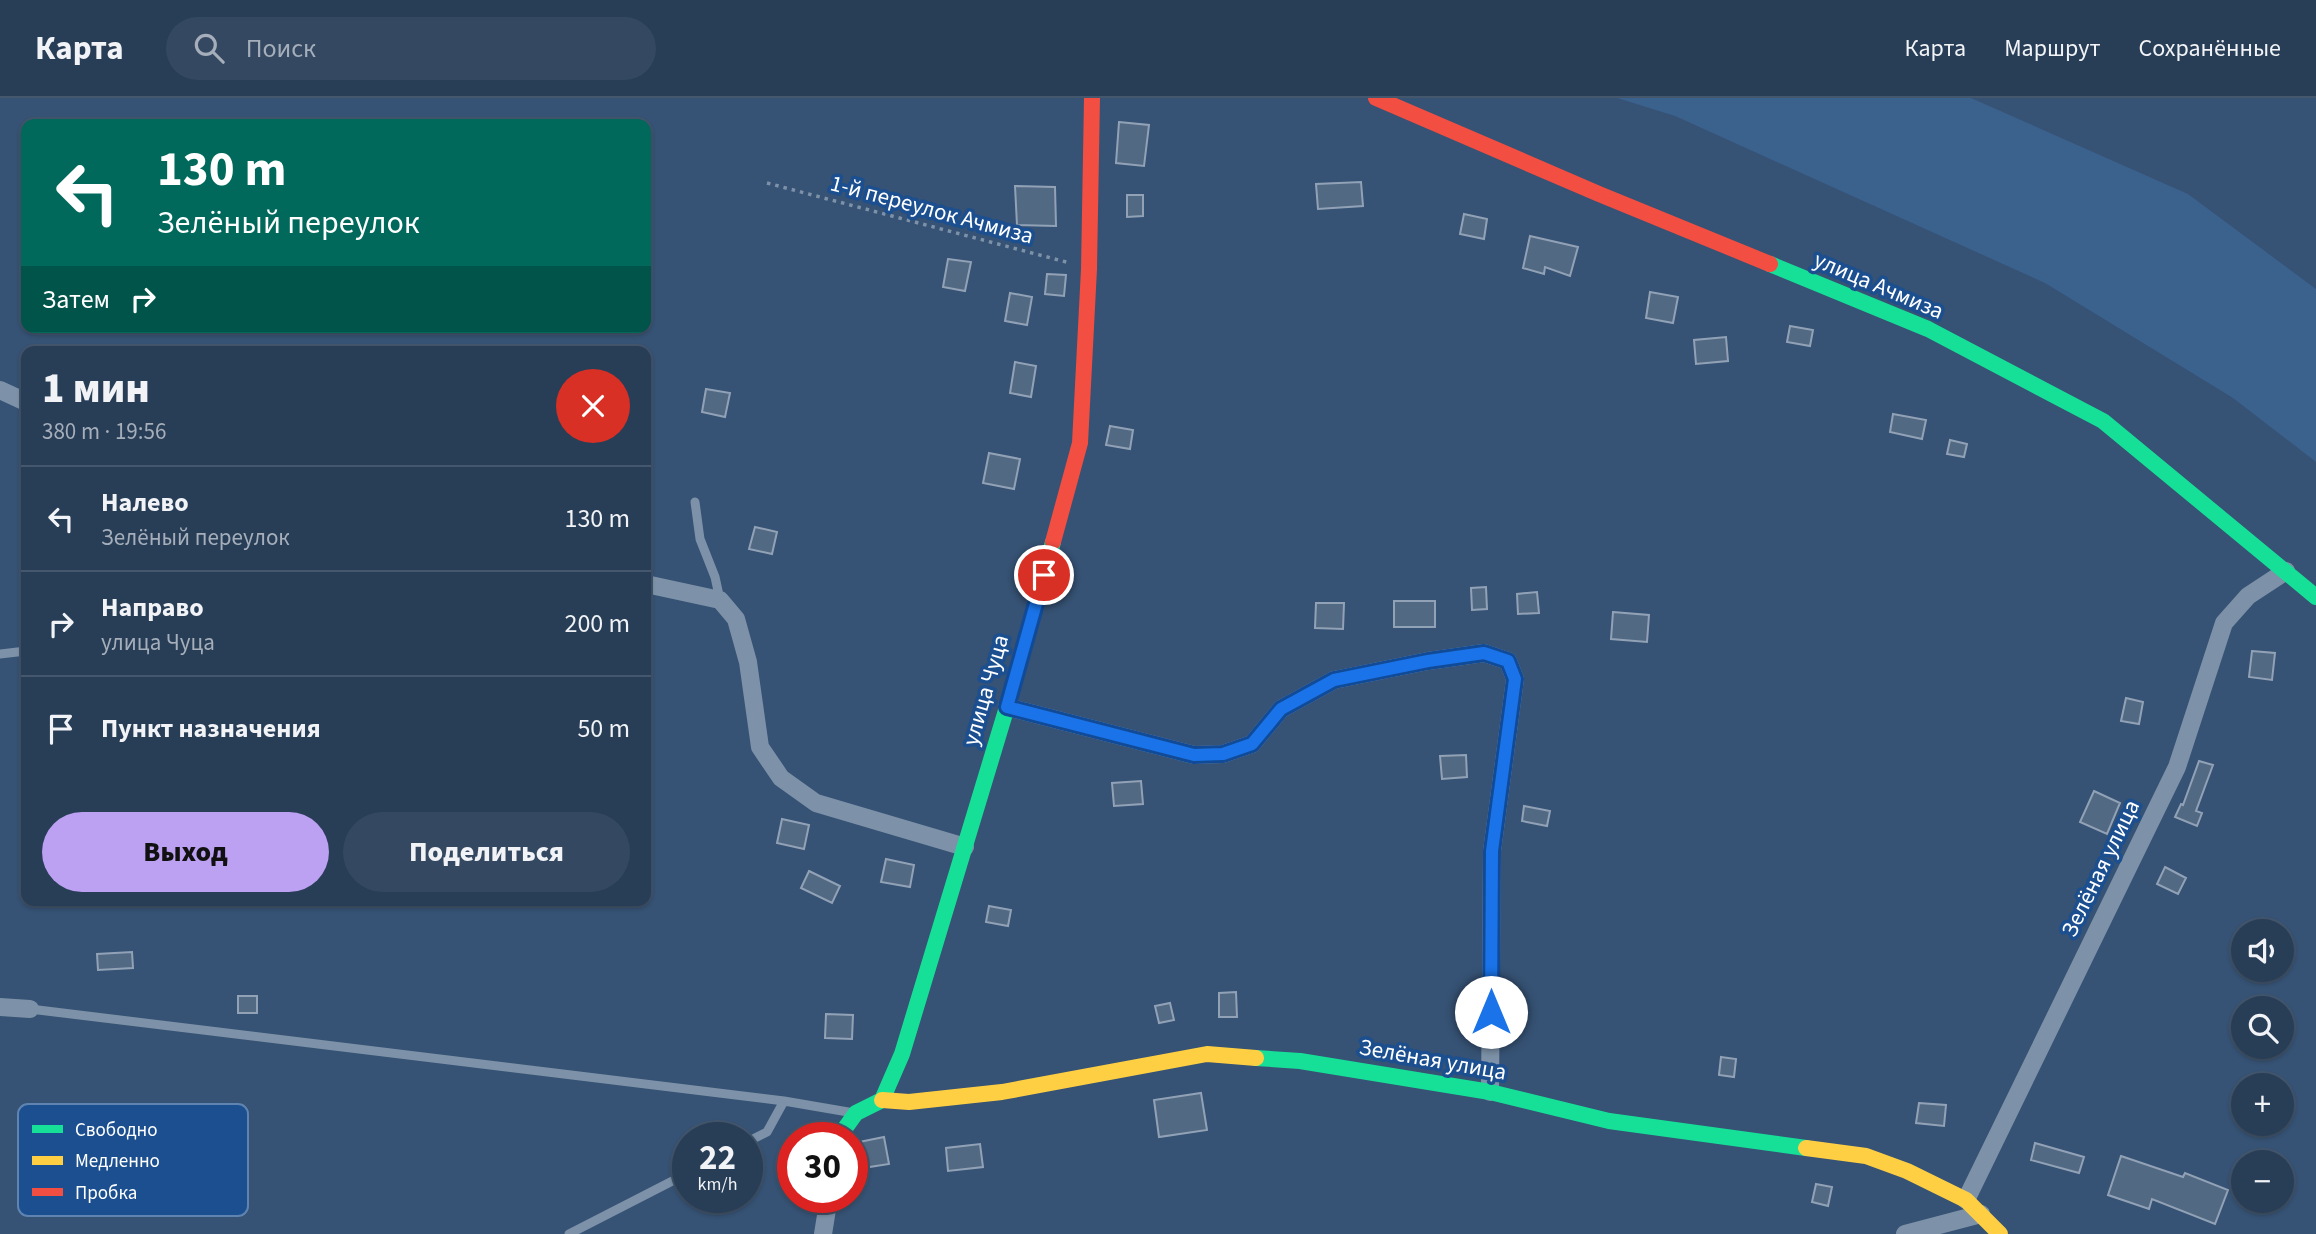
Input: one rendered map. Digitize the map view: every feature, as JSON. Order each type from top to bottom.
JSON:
[{"type":"street","name":"улица Чуца","points":[[882,1100],[902,1054],[965,847],[1080,443],[1092,98]]},
{"type":"street","name":"улица Ачмиза","points":[[1376,98],[1599,194],[1928,329],[2103,421],[2316,597]]},
{"type":"street","points":[[0,390],[21,400]]},
{"type":"street","name":"Зелёная улица","points":[[1966,1200],[2177,767],[2224,623],[2248,596],[2286,571]]},
{"type":"street","points":[[651,585],[720,600],[736,619],[748,662],[760,747],[781,778],[816,803],[965,847]]},
{"type":"street","points":[[1007,707],[1194,755],[1223,754],[1252,744],[1281,709],[1334,680],[1484,653],[1508,661],[1515,679],[1492,851],[1490,1092]]},
{"type":"street","points":[[0,1007],[30,1009]]},
{"type":"street","name":"Зелёная улица","points":[[882,1100],[908,1102],[1002,1092],[1208,1054],[1300,1061],[1490,1092],[1609,1121],[1866,1156],[1907,1171],[1966,1200],[2000,1234]]},
{"type":"street","points":[[850,1122],[856,1113],[882,1100]]},
{"type":"street","points":[[823,1234],[826,1213]]},
{"type":"street","points":[[1905,1234],[1980,1214]]},
{"type":"lane","points":[[695,502],[700,539],[715,577],[720,600]]},
{"type":"lane","points":[[0,654],[21,652]]},
{"type":"lane","points":[[30,1009],[784,1101],[856,1113]]},
{"type":"lane","points":[[763,1134],[768,1132],[784,1101]]},
{"type":"lane","points":[[569,1234],[672,1181]]},
{"type":"path","name":"1-й переулок Ачмиза","points":[[767,183],[1088,269]]},
{"type":"water","points":[[1617,98],[1971,98],[2188,194],[2316,289],[2316,462],[2233,398],[2045,283],[1675,116]]},
{"type":"building","points":[[1119,122],[1149,125],[1144,166],[1116,163]]},
{"type":"building","points":[[1361,182],[1363,206],[1318,209],[1316,184]]},
{"type":"building","points":[[1015,186],[1055,187],[1056,226],[1017,225]]},
{"type":"building","points":[[1127,195],[1143,195],[1143,216],[1127,217]]},
{"type":"building","points":[[1464,214],[1487,219],[1484,239],[1460,234]]},
{"type":"building","points":[[1530,236],[1578,247],[1570,276],[1545,267],[1544,274],[1523,268]]},
{"type":"building","points":[[948,259],[971,262],[965,291],[943,287]]},
{"type":"building","points":[[1047,274],[1066,275],[1064,296],[1045,294]]},
{"type":"building","points":[[1650,292],[1678,297],[1673,323],[1646,318]]},
{"type":"building","points":[[1010,293],[1032,297],[1027,325],[1005,321]]},
{"type":"building","points":[[1790,326],[1813,330],[1810,346],[1787,342]]},
{"type":"building","points":[[1726,337],[1728,361],[1696,364],[1694,340]]},
{"type":"building","points":[[1015,362],[1036,366],[1031,397],[1010,393]]},
{"type":"building","points":[[706,389],[730,393],[725,417],[702,412]]},
{"type":"building","points":[[1893,414],[1926,420],[1922,439],[1890,432]]},
{"type":"building","points":[[1110,426],[1133,430],[1130,449],[1106,445]]},
{"type":"building","points":[[1950,440],[1967,444],[1964,457],[1947,454]]},
{"type":"building","points":[[989,453],[1020,459],[1014,489],[983,483]]},
{"type":"building","points":[[755,527],[777,532],[772,554],[749,549]]},
{"type":"building","points":[[1486,587],[1487,609],[1472,610],[1471,588]]},
{"type":"building","points":[[1537,592],[1539,613],[1518,614],[1517,594]]},
{"type":"building","points":[[1394,601],[1435,601],[1435,627],[1394,627]]},
{"type":"building","points":[[1316,603],[1344,603],[1343,629],[1315,628]]},
{"type":"building","points":[[1613,612],[1649,615],[1647,642],[1611,639]]},
{"type":"building","points":[[2252,651],[2275,653],[2272,680],[2249,677]]},
{"type":"building","points":[[2126,698],[2143,702],[2139,724],[2121,721]]},
{"type":"building","points":[[1466,755],[1467,777],[1442,779],[1440,756]]},
{"type":"building","points":[[2199,761],[2213,765],[2196,811],[2202,813],[2197,826],[2175,817],[2181,804],[2183,805]]},
{"type":"building","points":[[1141,781],[1143,804],[1114,806],[1112,783]]},
{"type":"building","points":[[2094,791],[2120,803],[2107,834],[2080,822]]},
{"type":"building","points":[[1524,806],[1550,811],[1547,826],[1522,821]]},
{"type":"building","points":[[782,819],[809,825],[804,849],[777,843]]},
{"type":"building","points":[[886,859],[914,865],[910,887],[881,882]]},
{"type":"building","points":[[2165,867],[2186,878],[2178,894],[2157,884]]},
{"type":"building","points":[[809,871],[840,886],[832,903],[801,888]]},
{"type":"building","points":[[989,906],[1011,910],[1008,926],[986,922]]},
{"type":"building","points":[[132,952],[133,968],[98,970],[97,954]]},
{"type":"building","points":[[1236,992],[1237,1017],[1219,1017],[1219,993]]},
{"type":"building","points":[[238,996],[257,996],[257,1013],[238,1013]]},
{"type":"building","points":[[1170,1003],[1174,1020],[1159,1023],[1155,1006]]},
{"type":"building","points":[[826,1014],[853,1015],[852,1039],[825,1038]]},
{"type":"building","points":[[1721,1057],[1736,1059],[1734,1077],[1719,1075]]},
{"type":"building","points":[[1201,1093],[1207,1130],[1159,1137],[1154,1100]]},
{"type":"building","points":[[1919,1103],[1946,1105],[1944,1126],[1916,1123]]},
{"type":"building","points":[[884,1137],[889,1164],[868,1167],[868,1140]]},
{"type":"building","points":[[2035,1143],[2084,1157],[2079,1173],[2031,1160]]},
{"type":"building","points":[[980,1144],[983,1167],[948,1171],[946,1148]]},
{"type":"building","points":[[2121,1156],[2183,1177],[2185,1173],[2228,1190],[2215,1224],[2152,1199],[2149,1209],[2108,1195]]},
{"type":"building","points":[[1816,1184],[1832,1187],[1828,1206],[1812,1202]]},
{"type":"traffic: fast","points":[[1770,264],[1928,329],[2103,421],[2316,597]]},
{"type":"traffic: fast","points":[[850,1122],[856,1113],[882,1100],[902,1054],[1007,707],[1053,542]]},
{"type":"traffic: fast","points":[[1256,1058],[1300,1061],[1490,1092],[1609,1121],[1806,1148]]},
{"type":"traffic: slow","points":[[882,1100],[909,1102],[1002,1092],[1207,1054],[1256,1058]]},
{"type":"traffic: slow","points":[[1806,1148],[1866,1156],[1907,1171],[1966,1200],[2000,1234]]},
{"type":"traffic: jam","points":[[1053,542],[1080,443],[1089,269],[1092,98]]},
{"type":"traffic: jam","points":[[1376,98],[1770,264]]},
{"type":"route","points":[[1044,575],[1007,707],[1194,755],[1223,754],[1252,744],[1281,709],[1334,680],[1484,653],[1508,661],[1515,679],[1492,851],[1491,1012]]}]
